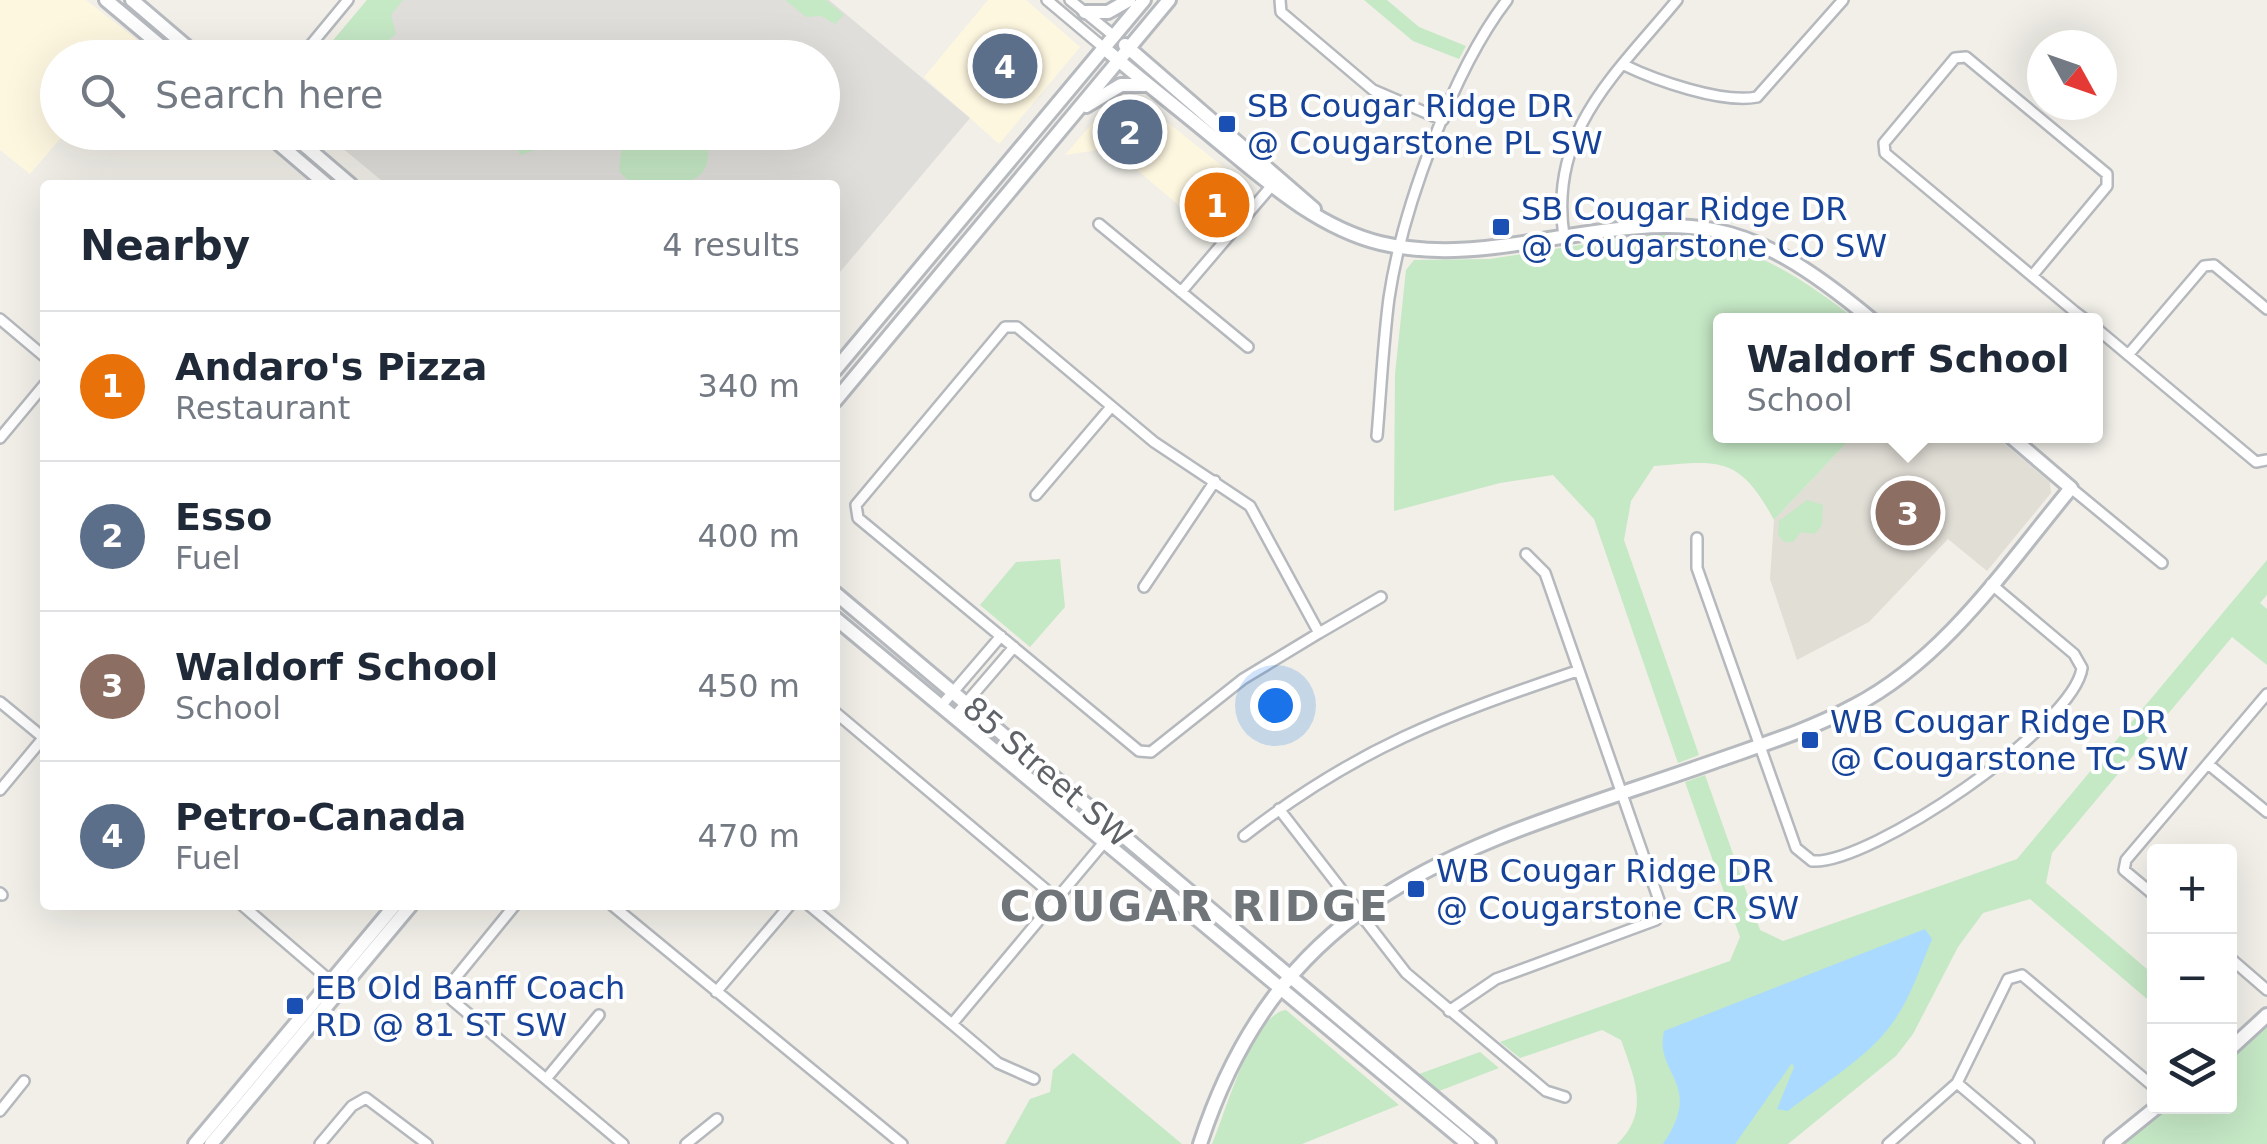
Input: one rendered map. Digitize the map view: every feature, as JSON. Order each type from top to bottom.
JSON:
[{"type":"street","points":[[106,0],[154,40]]},
{"type":"street","points":[[132,0],[179,40]]},
{"type":"street","points":[[315,40],[348,0]]},
{"type":"street","points":[[1047,0],[1148,85],[1219,134]]},
{"type":"street","points":[[1070,0],[1275,182],[1363,238],[1454,252],[1661,224],[1732,233],[1799,262],[1863,313]]},
{"type":"street","points":[[1084,12],[1108,12],[1130,0]]},
{"type":"street","points":[[840,364],[1144,0]]},
{"type":"street","points":[[840,395],[1169,0]]},
{"type":"street","points":[[1280,0],[1281,12],[1373,90],[1442,120]]},
{"type":"street","points":[[1377,436],[1390,296],[1400,246],[1442,120],[1466,62],[1506,0]]},
{"type":"street","points":[[1564,236],[1560,190],[1570,148],[1586,111],[1677,0]]},
{"type":"street","points":[[1624,65],[1679,86],[1744,99],[1756,97],[1842,0]]},
{"type":"street","points":[[2032,276],[2107,186],[2107,174],[1966,57],[1956,58],[1884,143],[1886,153],[2032,276],[2077,313]]},
{"type":"street","points":[[1073,114],[1121,85],[1148,85]]},
{"type":"street","points":[[286,150],[320,180]]},
{"type":"street","points":[[310,150],[345,180]]},
{"type":"street","points":[[1182,292],[1275,182]]},
{"type":"street","points":[[1099,224],[1248,347]]},
{"type":"street","points":[[2128,354],[2204,266],[2214,265],[2267,309]]},
{"type":"street","points":[[0,319],[40,353]]},
{"type":"street","points":[[1319,633],[1257,518],[1235,493],[1166,451],[1017,327],[1005,327],[856,505],[858,518],[1139,751],[1151,752],[1242,679],[1382,598]]},
{"type":"street","points":[[2103,334],[2256,462],[2267,460]]},
{"type":"street","points":[[0,438],[40,390]]},
{"type":"street","points":[[1036,495],[1111,407]]},
{"type":"street","points":[[2018,443],[2162,563]]},
{"type":"street","points":[[1144,587],[1214,481]]},
{"type":"street","points":[[1200,1144],[1234,1054],[1290,976],[1357,913],[1458,853],[1759,746],[1840,713],[1887,686],[1929,653],[2071,488]]},
{"type":"street","points":[[1697,538],[1697,568],[1759,746],[1796,848],[1812,861],[1859,847],[1902,827],[1980,780],[2048,718],[2077,682],[2082,668],[2074,654],[1991,584]]},
{"type":"street","points":[[1449,1011],[1496,979],[1656,920],[1662,909],[1545,574],[1526,554]]},
{"type":"street","name":"85 Street SW","points":[[840,597],[1489,1144]]},
{"type":"street","name":"85 Street SW","points":[[840,622],[1468,1144]]},
{"type":"street","points":[[941,706],[1001,636]]},
{"type":"street","points":[[954,716],[1014,647]]},
{"type":"street","points":[[1244,836],[1332,771],[1400,735],[1577,671]]},
{"type":"street","points":[[2147,889],[2124,870],[2126,860],[2267,694]]},
{"type":"street","points":[[0,702],[40,735]]},
{"type":"street","points":[[840,716],[1057,899]]},
{"type":"street","points":[[0,790],[40,743]]},
{"type":"street","points":[[2208,764],[2267,812]]},
{"type":"street","points":[[1278,809],[1406,973],[1546,1091],[1565,1097]]},
{"type":"street","points":[[952,1024],[1114,830]]},
{"type":"street","points":[[248,910],[336,986]]},
{"type":"street","points":[[211,1144],[391,910]]},
{"type":"street","points":[[195,1144],[406,910]]},
{"type":"street","points":[[510,910],[452,981],[450,995],[456,1006],[624,1144]]},
{"type":"street","points":[[618,910],[901,1144]]},
{"type":"street","points":[[716,992],[786,910]]},
{"type":"street","points":[[816,910],[998,1063],[1034,1078]]},
{"type":"street","points":[[2237,964],[2267,990]]},
{"type":"street","points":[[1888,1144],[1957,1083],[2008,979],[2022,975],[2147,1081]]},
{"type":"street","points":[[546,1079],[600,1015]]},
{"type":"street","points":[[2237,1043],[2267,1015]]},
{"type":"street","points":[[0,1111],[24,1082]]},
{"type":"street","points":[[1957,1083],[2030,1144]]},
{"type":"street","points":[[320,1144],[352,1106],[366,1098],[427,1144]]},
{"type":"street","points":[[2111,1144],[2148,1114]]},
{"type":"street","points":[[686,1144],[718,1118]]},
{"type":"shaded area","points":[[0,0],[86,0],[137,40],[40,40],[40,150],[50,150],[30,174],[0,150]]},
{"type":"shaded area","points":[[367,0],[829,0],[970,118],[840,272],[840,180],[381,180],[345,150],[840,150],[840,40],[334,40]]},
{"type":"shaded area","points":[[988,0],[1026,0],[1080,47],[999,144],[924,77]]},
{"type":"shaded area","points":[[1133,95],[1251,189],[1214,235],[1111,148],[1065,155],[1113,99]]},
{"type":"shaded area","points":[[1846,443],[2003,443],[2050,482],[2051,493],[1987,571],[1948,539],[1869,622],[1797,660],[1770,579],[1774,520]]},
{"type":"green space","points":[[367,0],[403,0],[391,15],[396,34],[389,40],[333,40]]},
{"type":"green space","points":[[785,0],[826,0],[844,15],[835,24],[821,16],[806,17]]},
{"type":"green space","points":[[1364,0],[1387,0],[1419,27],[1466,46],[1459,59],[1413,41]]},
{"type":"green space","points":[[621,151],[708,152],[706,166],[692,180],[627,180],[619,171]]},
{"type":"green space","points":[[1644,235],[1705,240],[1758,257],[1807,284],[1846,313],[1713,313],[1713,443],[1846,443],[1774,520],[1762,499],[1738,473],[1712,464],[1654,466],[1631,501],[1624,540],[1699,755],[1678,763],[1594,519],[1553,475],[1500,483],[1394,511],[1395,374],[1406,270],[1414,260],[1490,259]]},
{"type":"green space","points":[[1807,500],[1823,505],[1822,525],[1815,534],[1801,532],[1793,542],[1784,542],[1778,535],[1779,521]]},
{"type":"green space","points":[[1060,559],[1065,607],[1030,647],[980,605],[1016,562]]},
{"type":"green space","points":[[2267,560],[2267,595],[2260,603],[2267,609],[2267,665],[2232,637],[2052,853],[2046,883],[2147,969],[2147,999],[2030,899],[1983,913],[1958,947],[1913,1034],[1896,1056],[1788,1144],[1617,1144],[1627,1132],[1637,1107],[1634,1081],[1621,1040],[1602,1030],[1520,1058],[1500,1042],[1730,961],[1740,937],[1685,782],[1705,775],[1760,930],[1783,941],[2017,859]]},
{"type":"green space","points":[[1286,1010],[1399,1105],[1302,1144],[1212,1144],[1251,1047],[1274,1016]]},
{"type":"green space","points":[[2267,1015],[2267,1144],[2111,1144],[2149,1114],[2237,1114],[2237,1043]]},
{"type":"green space","points":[[1480,1052],[1499,1068],[1439,1091],[1419,1074]]},
{"type":"green space","points":[[1073,1053],[1182,1144],[1005,1144],[1030,1099],[1050,1092],[1053,1070]]},
{"type":"water","points":[[1925,929],[1932,939],[1904,1005],[1881,1037],[1856,1060],[1788,1111],[1777,1109],[1794,1067],[1792,1063],[1735,1144],[1663,1144],[1679,1107],[1676,1081],[1663,1046],[1664,1031]]},
{"type":"place","name":"Petro-Canada","points":[[1005,66]]},
{"type":"place","name":"SB Cougar Ridge DR @ Cougarstone PL SW","points":[[1227,124]]},
{"type":"place","name":"Esso","points":[[1130,132]]},
{"type":"place","name":"Andaro's Pizza","points":[[1217,205]]},
{"type":"place","name":"SB Cougar Ridge DR @ Cougarstone CO SW","points":[[1501,227]]},
{"type":"place","name":"Waldorf School","points":[[1908,513]]},
{"type":"place","name":"WB Cougar Ridge DR @ Cougarstone TC SW","points":[[1810,740]]},
{"type":"place","name":"WB Cougar Ridge DR @ Cougarstone CR SW","points":[[1416,889]]},
{"type":"place","name":"EB Old Banff Coach RD @ 81 ST SW","points":[[295,1006]]},
{"type":"district","name":"COUGAR RIDGE","points":[[1195,906]]}]
